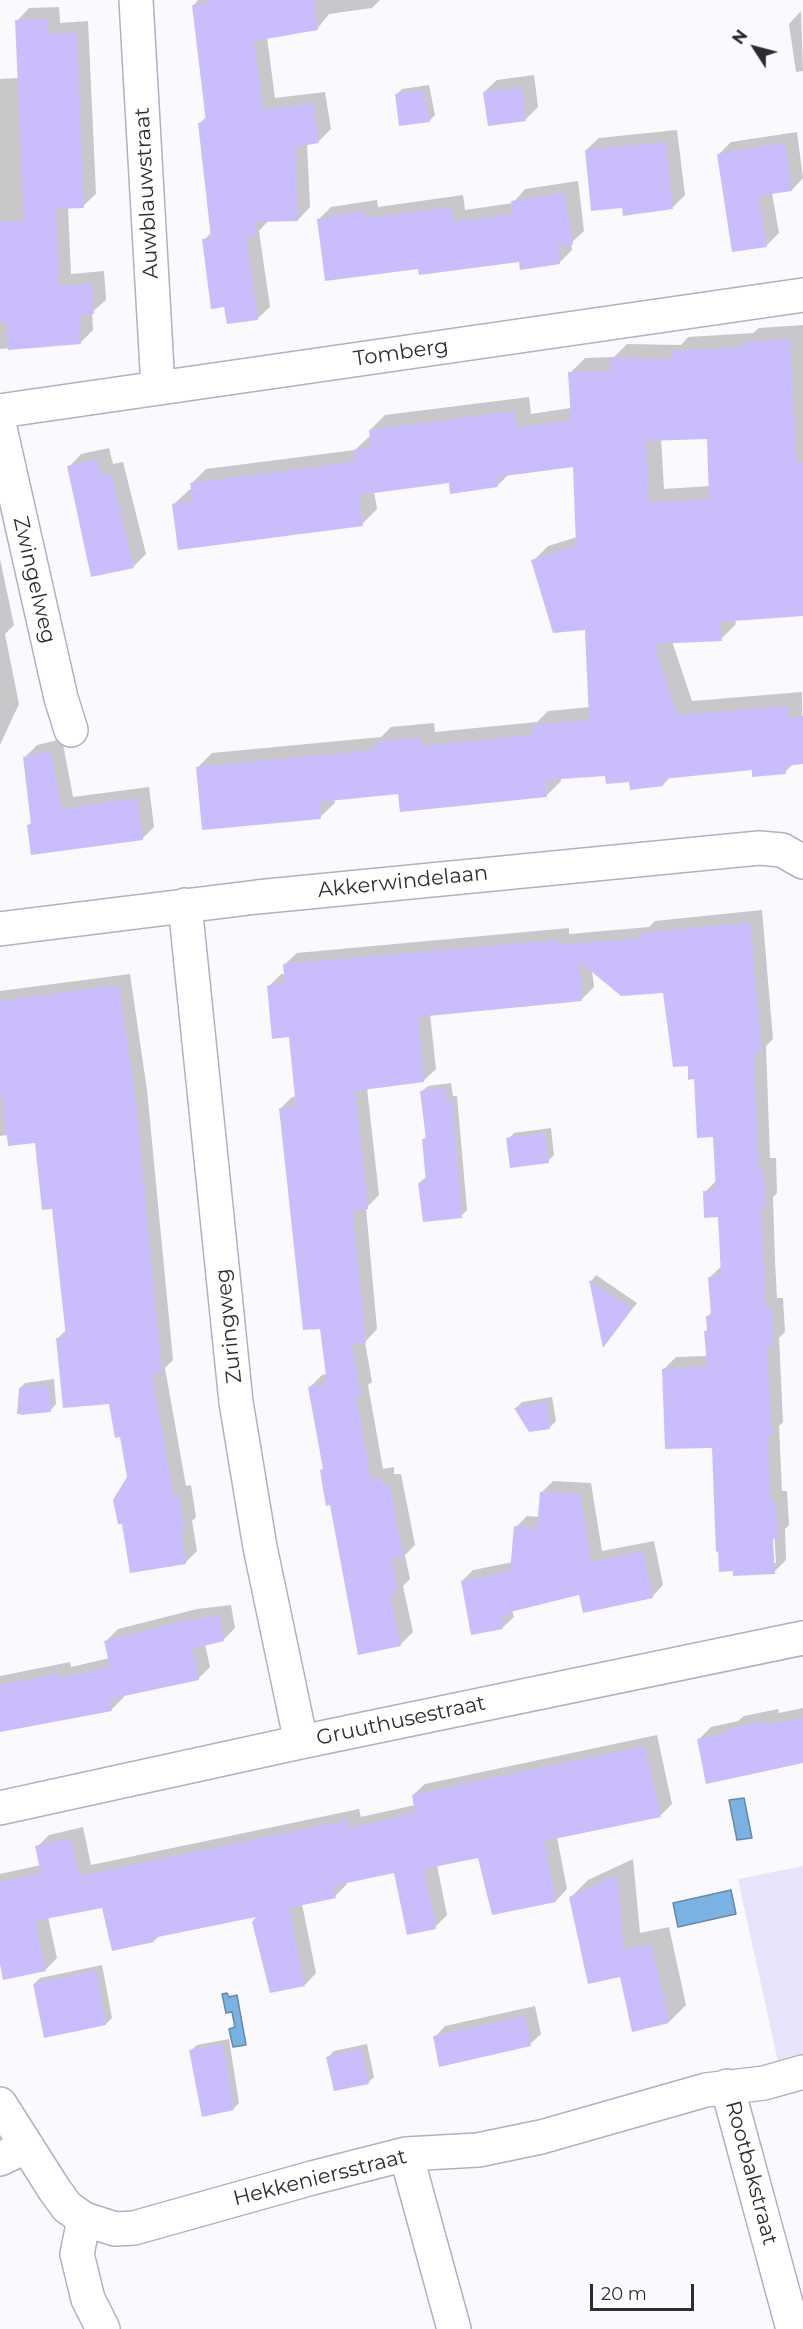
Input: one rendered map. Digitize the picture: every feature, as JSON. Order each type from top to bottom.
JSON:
[{"type":"street","name":"Auwblauwstraat","points":[[136,0],[158,387]]},
{"type":"street","name":"Tomberg","points":[[0,411],[803,296]]},
{"type":"street","name":"Zwingelweg","points":[[0,428],[61,698],[71,730]]},
{"type":"street","name":"Akkerwindelaan","points":[[0,929],[185,905],[759,848],[782,850],[803,862]]},
{"type":"street","name":"Zuringweg","points":[[185,905],[236,1402],[260,1546],[301,1743]]},
{"type":"street","name":"Gruuthusestraat","points":[[0,1808],[803,1638]]},
{"type":"street","name":"Hekkeniersstraat","points":[[0,2104],[13,2152],[67,2207],[84,2219],[115,2229],[134,2228],[406,2154],[478,2150],[541,2137],[706,2090],[764,2083],[803,2072]]},
{"type":"street","name":"Rootbakstraat","points":[[727,2086],[792,2329]]},
{"type":"street","points":[[406,2154],[454,2329]]},
{"type":"street","points":[[84,2219],[77,2254],[88,2299],[103,2329]]},
{"type":"shaded area","points":[[803,1866],[803,2056],[778,2062],[738,1879]]},
{"type":"water","points":[[744,1798],[752,1838],[737,1840],[729,1800]]},
{"type":"water","points":[[731,1890],[736,1914],[678,1927],[673,1903]]},
{"type":"water","points":[[227,1993],[229,1997],[237,1995],[246,2045],[233,2047],[229,2029],[235,2027],[232,2012],[226,2013],[222,1994]]},
{"type":"building","points":[[210,0],[314,0],[318,30],[254,41],[263,110],[313,103],[319,143],[295,147],[298,221],[255,222],[257,236],[246,237],[258,320],[227,324],[224,307],[211,309],[202,239],[211,238],[198,123],[206,122],[192,5],[210,3]]},
{"type":"building","points":[[47,19],[48,34],[77,33],[84,208],[56,209],[59,286],[92,283],[94,314],[79,315],[81,344],[8,350],[6,322],[0,322],[0,222],[24,221],[15,20]]},
{"type":"building","points":[[522,87],[526,121],[488,126],[483,92]]},
{"type":"building","points":[[423,90],[430,122],[399,126],[395,94]]},
{"type":"building","points":[[665,142],[673,209],[623,216],[622,208],[591,211],[585,150]]},
{"type":"building","points":[[785,143],[792,191],[758,196],[767,247],[732,252],[717,154]]},
{"type":"building","points":[[565,193],[573,245],[558,246],[560,264],[520,270],[519,262],[419,275],[418,269],[325,281],[317,219],[365,211],[366,218],[451,207],[453,222],[513,214],[511,201]]},
{"type":"building","points":[[790,339],[796,462],[803,462],[803,616],[719,622],[722,641],[654,644],[677,715],[788,706],[789,718],[803,716],[803,764],[785,766],[786,774],[752,777],[752,770],[662,779],[663,786],[630,790],[629,782],[606,784],[605,776],[546,780],[547,797],[400,812],[398,794],[319,802],[321,819],[202,830],[196,767],[375,750],[375,742],[420,737],[421,746],[533,735],[532,725],[589,720],[585,630],[553,633],[531,560],[576,546],[573,467],[497,477],[498,487],[450,494],[449,483],[359,495],[363,526],[178,550],[172,504],[193,501],[190,483],[354,462],[353,450],[371,447],[369,430],[514,411],[516,428],[571,420],[568,372],[611,371],[610,358],[672,359],[672,351],[743,347],[742,342]],"holes":[[[707,439],[709,499],[649,503],[646,441]]]},
{"type":"building","points":[[97,459],[101,476],[111,474],[134,568],[91,577],[67,466]]},
{"type":"building","points":[[50,751],[62,809],[137,798],[143,840],[31,855],[27,825],[31,824],[23,757]]},
{"type":"building","points":[[750,922],[762,1052],[754,1053],[759,1170],[764,1170],[766,1207],[761,1207],[764,1274],[766,1309],[772,1309],[773,1346],[767,1346],[772,1436],[767,1436],[771,1502],[776,1502],[778,1538],[773,1539],[775,1574],[733,1576],[733,1571],[719,1572],[718,1551],[716,1552],[712,1448],[665,1449],[662,1369],[707,1366],[704,1331],[707,1331],[706,1316],[711,1315],[708,1277],[721,1276],[718,1217],[704,1218],[703,1191],[716,1191],[713,1137],[697,1138],[694,1079],[688,1080],[688,1066],[673,1067],[663,993],[621,996],[579,961],[582,1001],[418,1017],[424,1082],[355,1091],[368,1209],[353,1211],[366,1343],[351,1344],[361,1395],[356,1396],[371,1480],[382,1478],[383,1485],[390,1485],[403,1558],[391,1557],[398,1592],[390,1594],[401,1646],[358,1655],[330,1505],[326,1506],[320,1470],[323,1469],[308,1387],[327,1383],[320,1329],[303,1330],[279,1108],[296,1107],[289,1037],[272,1039],[267,986],[285,983],[283,964],[557,940],[558,945],[641,938],[641,933]]},
{"type":"building","points":[[119,985],[136,1103],[162,1373],[152,1374],[174,1497],[179,1496],[185,1531],[181,1531],[186,1564],[130,1573],[122,1524],[118,1524],[113,1500],[127,1477],[120,1437],[115,1438],[109,1404],[63,1408],[56,1338],[66,1337],[52,1209],[42,1210],[35,1143],[8,1146],[2,1094],[0,1094],[0,1001]]},
{"type":"building","points":[[446,1088],[447,1102],[452,1101],[462,1218],[423,1222],[418,1183],[426,1182],[422,1139],[426,1139],[420,1091]]},
{"type":"building","points":[[545,1133],[549,1163],[510,1168],[506,1138]]},
{"type":"building","points":[[589,1280],[632,1309],[603,1348]]},
{"type":"building","points":[[48,1385],[51,1412],[20,1415],[19,1388]]},
{"type":"building","points":[[546,1402],[550,1429],[529,1432],[514,1408]]},
{"type":"building","points":[[540,1492],[580,1493],[591,1562],[643,1551],[653,1598],[583,1613],[579,1595],[510,1612],[510,1615],[501,1617],[503,1629],[471,1635],[461,1581],[510,1571],[514,1526],[537,1529]]},
{"type":"building","points":[[219,1616],[224,1641],[192,1649],[199,1680],[110,1699],[112,1711],[0,1732],[0,1685],[58,1673],[59,1678],[110,1667],[104,1641],[183,1621]]},
{"type":"building","points":[[803,1718],[803,1763],[706,1784],[697,1739],[730,1732],[729,1728],[765,1721],[767,1725]]},
{"type":"building","points":[[645,1746],[661,1817],[544,1841],[556,1902],[492,1915],[478,1858],[424,1869],[436,1929],[407,1935],[394,1873],[333,1886],[336,1898],[289,1908],[305,1986],[270,1993],[252,1922],[256,1917],[153,1938],[154,1942],[112,1951],[102,1908],[35,1921],[46,1971],[3,1980],[0,1964],[0,1882],[41,1873],[35,1846],[71,1838],[79,1876],[348,1820],[349,1828],[415,1813],[412,1795]]},
{"type":"building","points":[[617,1875],[624,1950],[652,1944],[669,2023],[632,2032],[620,1977],[588,1984],[569,1897]]},
{"type":"building","points":[[96,1970],[106,2025],[44,2038],[33,1984]]},
{"type":"building","points":[[525,2016],[531,2046],[439,2067],[433,2036]]},
{"type":"building","points":[[223,2044],[234,2110],[202,2117],[189,2050]]},
{"type":"building","points":[[361,2049],[369,2084],[334,2091],[326,2057]]}]
